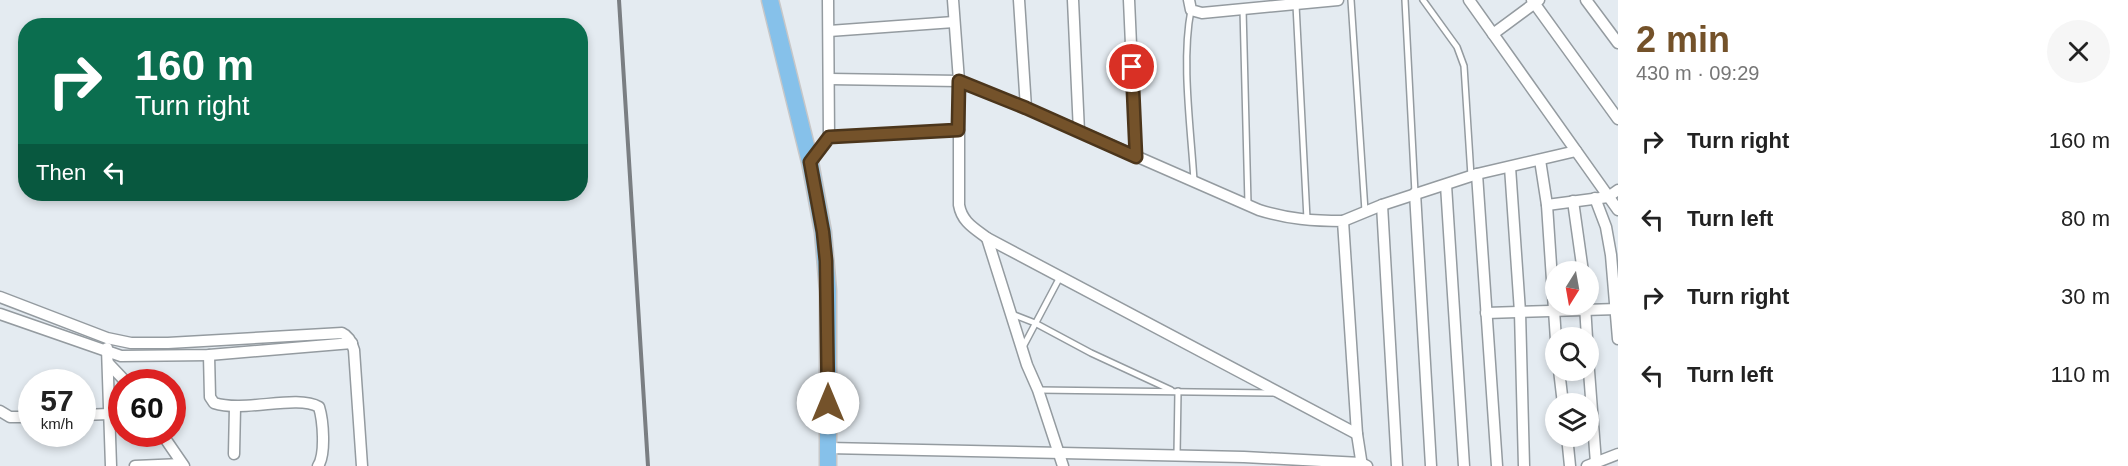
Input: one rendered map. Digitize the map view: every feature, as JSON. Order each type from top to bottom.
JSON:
[{"type":"main road","points":[[770,0],[810,162],[823,232],[826,261],[828,466]]},
{"type":"street","points":[[810,162],[829,137],[828,0]]},
{"type":"street","points":[[953,0],[959,81],[958,187],[961,216],[966,223],[987,238],[1357,434]]},
{"type":"street","points":[[1019,0],[1026,108]]},
{"type":"street","points":[[1073,0],[1079,132]]},
{"type":"street","points":[[1129,0],[1136,157]]},
{"type":"street","points":[[1190,5],[1202,13],[1243,9],[1269,3],[1296,5],[1338,0]]},
{"type":"street","points":[[1469,0],[1618,210]]},
{"type":"street","points":[[1586,0],[1618,43]]},
{"type":"street","points":[[1493,34],[1535,1],[1618,119]]},
{"type":"street","points":[[829,31],[954,22]]},
{"type":"street","points":[[830,79],[959,81],[1026,108],[1248,206],[1285,218],[1307,221],[1343,221],[1415,193],[1474,175],[1576,151]]},
{"type":"street","points":[[829,137],[958,130]]},
{"type":"street","points":[[1540,160],[1547,205],[1550,261]]},
{"type":"street","points":[[1510,167],[1520,312],[1524,466]]},
{"type":"street","points":[[1474,175],[1497,466]]},
{"type":"street","points":[[1446,185],[1464,466]]},
{"type":"street","points":[[1547,205],[1608,197],[1618,190]]},
{"type":"street","points":[[1415,193],[1431,466]]},
{"type":"street","points":[[1595,198],[1606,227],[1611,255],[1618,339]]},
{"type":"street","points":[[1573,201],[1581,261]]},
{"type":"street","points":[[1382,205],[1397,466]]},
{"type":"street","points":[[828,448],[1244,457],[1363,465],[1357,434],[1343,221]]},
{"type":"street","points":[[987,238],[1022,349],[1063,466]]},
{"type":"street","points":[[0,297],[107,338],[147,344],[338,332],[346,334],[352,343],[357,379],[362,466]]},
{"type":"street","points":[[1599,308],[1617,309]]},
{"type":"street","points":[[1486,313],[1545,311]]},
{"type":"street","points":[[0,314],[107,358],[116,369]]},
{"type":"street","points":[[107,338],[108,386]]},
{"type":"street","points":[[107,358],[208,355],[352,343]]},
{"type":"street","points":[[208,355],[210,397],[214,403],[235,407],[306,402],[319,407],[323,453],[318,466]]},
{"type":"street","points":[[1589,381],[1592,464],[1618,454]]},
{"type":"street","points":[[234,454],[235,407]]},
{"type":"street","points":[[0,411],[10,417],[18,417]]},
{"type":"street","points":[[110,447],[111,466]]},
{"type":"street","points":[[171,447],[183,465]]},
{"type":"street","points":[[1568,447],[1570,466]]},
{"type":"street","points":[[135,466],[183,465]]},
{"type":"lane","points":[[1351,0],[1365,212]]},
{"type":"lane","points":[[1405,0],[1415,193]]},
{"type":"lane","points":[[1423,0],[1457,47],[1464,66],[1474,175]]},
{"type":"lane","points":[[1190,5],[1187,57],[1194,183]]},
{"type":"lane","points":[[1296,5],[1307,221]]},
{"type":"lane","points":[[1243,9],[1248,206]]},
{"type":"lane","points":[[1022,349],[1060,277]]},
{"type":"lane","points":[[1011,314],[1035,323],[1091,353],[1175,391]]},
{"type":"lane","points":[[1038,390],[1280,393]]},
{"type":"lane","points":[[1175,391],[1177,455]]},
{"type":"railway","points":[[619,0],[648,466]]},
{"type":"route","points":[[828,403],[826,261],[810,162],[829,137],[958,130],[959,81],[1136,157],[1132,67]]}]
